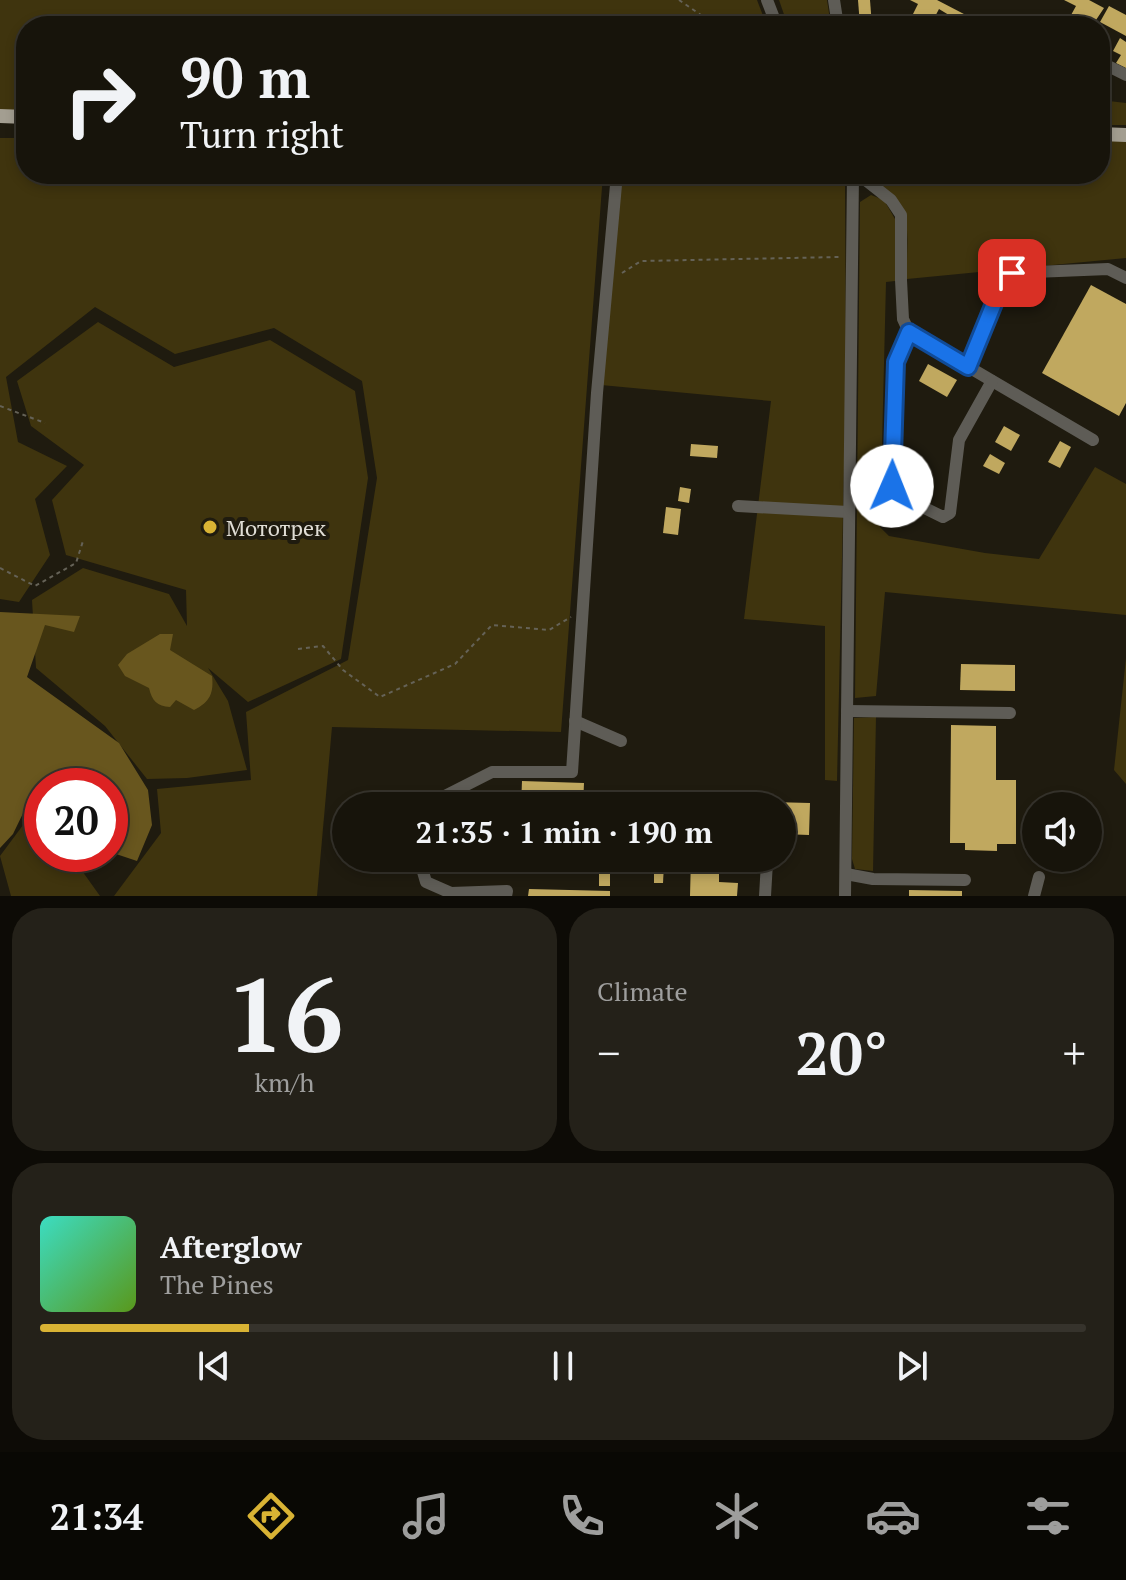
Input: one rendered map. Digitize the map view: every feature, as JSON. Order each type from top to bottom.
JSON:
[{"type":"street","points":[[453,792],[492,772],[572,772],[616,184]]},
{"type":"street","points":[[845,896],[848,512],[856,184]]},
{"type":"street","points":[[869,184],[891,200],[901,215],[903,319],[909,332],[1093,440]]},
{"type":"street","points":[[968,367],[1004,279],[1012,273],[1108,269],[1126,278]]},
{"type":"street","points":[[909,332],[896,362],[892,486],[900,496],[943,517],[950,513],[959,440],[992,381]]},
{"type":"street","points":[[738,506],[848,512]]},
{"type":"street","points":[[847,711],[1010,713]]},
{"type":"street","points":[[575,721],[621,741]]},
{"type":"street","points":[[423,872],[426,882],[451,893],[507,891],[506,896]]},
{"type":"street","points":[[765,896],[766,872]]},
{"type":"street","points":[[846,874],[873,879],[965,880]]},
{"type":"street","points":[[1034,896],[1039,877]]},
{"type":"path","points":[[679,0],[702,16]]},
{"type":"path","points":[[607,283],[641,261],[853,256]]},
{"type":"path","points":[[0,406],[45,423]]},
{"type":"path","points":[[0,568],[35,586],[76,563],[83,541]]},
{"type":"path","points":[[298,649],[323,646],[343,670],[380,697],[455,664],[492,625],[549,630],[583,610]]},
{"type":"shaded area","points":[[0,0],[757,0],[763,16],[16,16],[16,110],[0,110]]},
{"type":"shaded area","points":[[779,0],[827,0],[829,16],[785,16]]},
{"type":"shaded area","points":[[1110,101],[1126,103],[1126,125],[1110,125]]},
{"type":"shaded area","points":[[0,138],[16,138],[16,184],[602,184],[561,732],[332,727],[317,896],[114,896],[161,833],[157,789],[251,780],[246,712],[348,660],[377,478],[362,381],[274,328],[175,354],[95,307],[6,377],[18,442],[67,466],[35,499],[50,555],[19,602],[0,599]]},
{"type":"shaded area","points":[[1110,141],[1126,141],[1126,258],[907,279],[905,219],[894,199],[878,184],[1110,184]]},
{"type":"shaded area","points":[[619,184],[845,184],[846,379],[837,781],[825,780],[825,626],[744,619],[771,401],[601,385]]},
{"type":"shaded area","points":[[871,195],[884,200],[895,219],[895,281],[886,282],[880,527],[889,536],[1039,559],[1095,467],[1126,484],[1126,615],[885,592],[876,696],[855,698],[860,202]]},
{"type":"shaded area","name":"Мототрек","points":[[98,322],[174,367],[270,340],[355,391],[368,478],[341,659],[248,702],[208,668],[228,701],[247,770],[187,778],[147,779],[105,726],[36,668],[32,600],[83,568],[169,594],[187,626],[186,590],[66,555],[52,500],[84,465],[31,426],[17,381]]},
{"type":"shaded area","points":[[0,612],[80,616],[74,632],[45,625],[27,677],[119,743],[148,790],[152,825],[137,861],[128,858],[128,768],[24,768],[24,811],[13,834],[0,848]]},
{"type":"shaded area","points":[[160,634],[173,634],[170,650],[212,676],[210,696],[194,710],[176,700],[170,707],[158,704],[149,688],[125,676],[118,665],[127,654]]},
{"type":"shaded area","points":[[1126,658],[1126,784],[1114,770]]},
{"type":"shaded area","points":[[876,717],[873,871],[855,869],[852,859],[854,718]]},
{"type":"shaded area","points":[[24,824],[24,872],[83,872],[100,896],[11,896],[0,856]]},
{"type":"building","points":[[858,0],[870,0],[871,16],[859,16]]},
{"type":"building","points":[[910,0],[937,0],[968,16],[951,16],[939,9],[935,16],[912,16],[918,4]]},
{"type":"building","points":[[1064,0],[1089,0],[1104,8],[1099,16],[1070,16],[1076,6]]},
{"type":"building","points":[[1109,6],[1126,15],[1126,36],[1110,27],[1110,16],[1103,16]]},
{"type":"building","points":[[1120,38],[1126,42],[1126,68],[1116,63],[1121,55],[1113,51]]},
{"type":"building","points":[[1091,285],[1126,304],[1126,403],[1119,416],[1042,373]]},
{"type":"building","points":[[928,364],[957,380],[947,397],[919,381]]},
{"type":"building","points":[[1004,426],[1020,435],[1011,451],[995,442]]},
{"type":"building","points":[[1060,441],[1071,447],[1060,468],[1048,462]]},
{"type":"building","points":[[691,444],[718,446],[717,458],[690,456]]},
{"type":"building","points":[[990,454],[1005,463],[999,474],[983,466]]},
{"type":"building","points":[[680,487],[691,489],[689,503],[678,501]]},
{"type":"building","points":[[666,507],[681,509],[678,535],[663,533]]},
{"type":"building","points":[[961,664],[1015,665],[1015,691],[960,690]]},
{"type":"building","points":[[951,725],[996,726],[996,780],[1016,780],[1016,844],[997,844],[997,851],[965,850],[965,843],[950,843]]},
{"type":"building","points":[[522,781],[584,783],[584,792],[522,792]]},
{"type":"building","points":[[796,803],[810,803],[809,835],[796,835]]},
{"type":"building","points":[[599,872],[610,872],[610,886],[599,886]]},
{"type":"building","points":[[654,872],[664,872],[663,883],[654,883]]},
{"type":"building","points":[[691,872],[719,872],[719,882],[738,883],[737,896],[690,896]]},
{"type":"building","points":[[529,889],[610,891],[610,896],[528,896]]},
{"type":"building","points":[[909,890],[962,891],[962,896],[909,896]]},
{"type":"place","name":"Мототрек","points":[[210,527]]},
{"type":"route","points":[[892,486],[896,362],[909,332],[968,367],[1004,279],[1012,273]]}]
